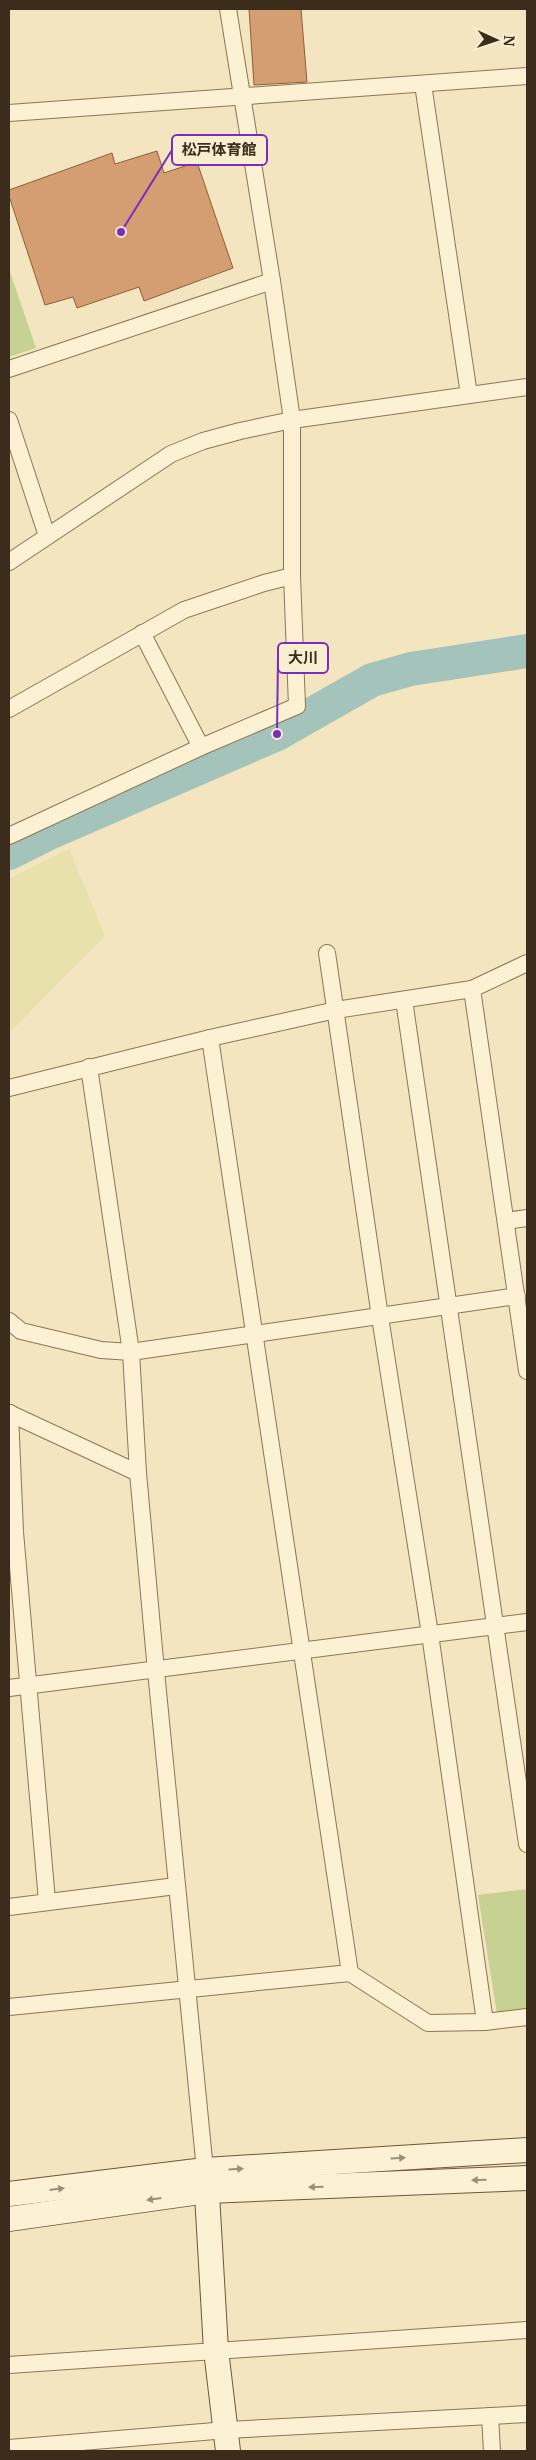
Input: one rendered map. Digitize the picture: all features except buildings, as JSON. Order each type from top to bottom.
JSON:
[{"type":"street","points":[[9,836],[201,747],[296,706],[292,576],[292,420],[272,281],[228,9]]},
{"type":"street","points":[[9,113],[527,76]]},
{"type":"street","points":[[422,84],[469,395]]},
{"type":"street","points":[[9,370],[272,281]]},
{"type":"street","points":[[9,562],[171,454],[203,441],[240,430],[292,420],[527,387]]},
{"type":"street","points":[[9,420],[47,536]]},
{"type":"street","points":[[9,709],[184,610],[264,583],[292,576]]},
{"type":"street","points":[[142,633],[201,747]]},
{"type":"street","points":[[327,953],[380,1318],[430,1634],[485,2022]]},
{"type":"street","points":[[9,1088],[210,1038],[336,1010],[472,988],[527,963]]},
{"type":"street","points":[[472,988],[527,1371]]},
{"type":"street","points":[[404,1000],[497,1626],[527,1844]]},
{"type":"street","points":[[210,1038],[256,1335],[350,1973]]},
{"type":"street","points":[[89,1067],[131,1352],[138,1473],[176,1886],[206,2181],[216,2350],[228,2441]]},
{"type":"street","points":[[506,1221],[527,1218]]},
{"type":"street","points":[[9,1320],[21,1331],[101,1350],[131,1352],[380,1318],[516,1296]]},
{"type":"street","points":[[47,1901],[12,1530],[9,1413],[138,1473]]},
{"type":"street","points":[[9,1688],[527,1622]]},
{"type":"street","points":[[9,1907],[176,1886]]},
{"type":"street","points":[[9,2007],[350,1973],[428,2023],[485,2022],[527,2018]]},
{"type":"street","points":[[9,2194],[206,2181],[527,2150]]},
{"type":"street","points":[[9,2219],[206,2181],[527,2178]]},
{"type":"street","points":[[9,2366],[216,2350],[527,2330]]},
{"type":"street","points":[[9,2448],[228,2441],[527,2414]]},
{"type":"street","points":[[490,2416],[492,2451]]},
{"type":"shaded area","points":[[69,849],[105,936],[9,1033],[9,879]]},
{"type":"green space","points":[[9,269],[36,348],[9,357]]},
{"type":"green space","points":[[527,1889],[527,2011],[497,2014],[478,1895]]},
{"type":"waterway","points":[[9,853],[47,834],[277,734],[372,680],[411,669],[527,651]]},
{"type":"place","name":"松戸体育館","points":[[121,232]]},
{"type":"place","name":"大川","points":[[277,734]]}]
